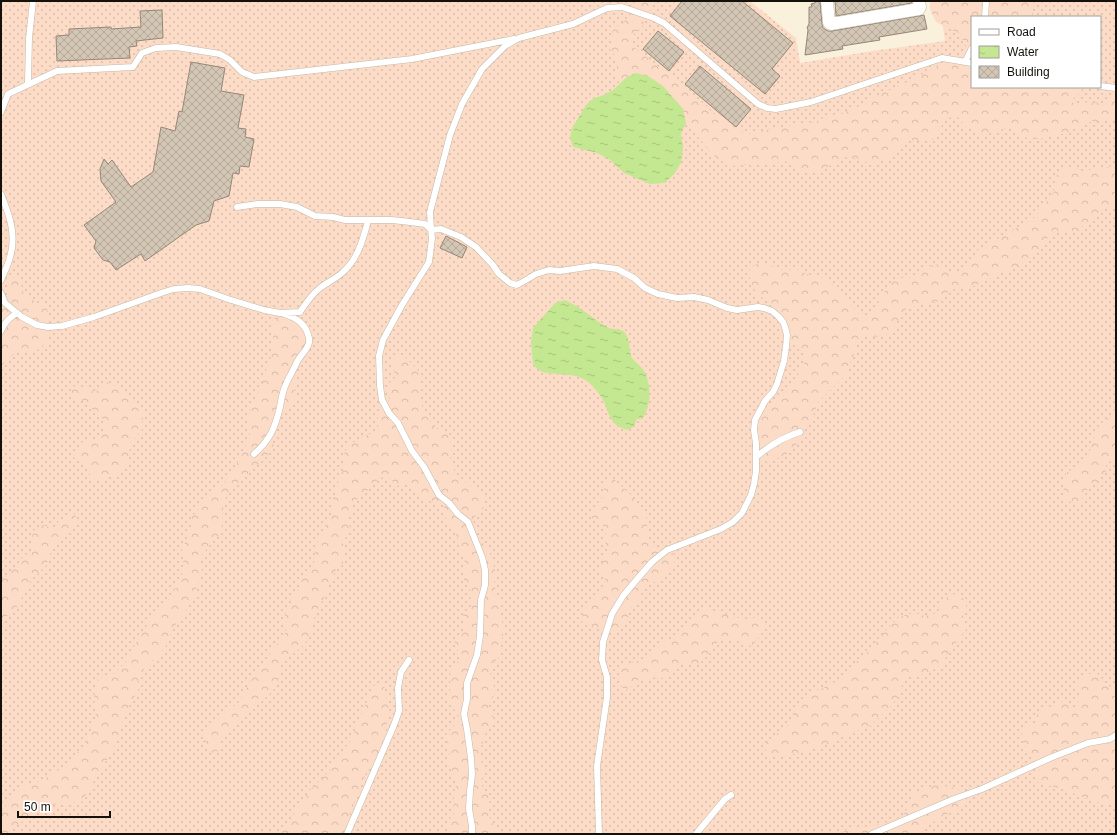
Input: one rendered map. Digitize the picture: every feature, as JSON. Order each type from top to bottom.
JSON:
[{"type":"street","points":[[827,1],[829,23],[831,24],[919,9],[919,1]]},
{"type":"lane","points":[[28,83],[29,38],[33,1]]},
{"type":"lane","points":[[985,16],[986,1]]},
{"type":"lane","points":[[1,112],[8,94],[28,83],[57,71],[133,67],[142,53],[156,48],[176,47],[220,54],[230,60],[242,72],[254,77],[412,59],[519,38],[573,24],[607,8],[622,7],[664,23],[758,104],[766,108],[776,108],[811,102],[942,58],[969,62]]},
{"type":"lane","points":[[472,834],[469,809],[472,770],[464,714],[467,699],[467,683],[477,655],[480,636],[481,600],[485,585],[485,570],[482,557],[468,522],[439,495],[424,467],[412,452],[398,423],[389,413],[382,400],[379,356],[383,340],[402,305],[429,262],[432,238],[430,212],[450,135],[462,104],[482,69],[505,46],[519,38]]},
{"type":"lane","points":[[1101,86],[1116,88]]},
{"type":"lane","points":[[1,194],[12,227],[13,244],[11,256],[1,280]]},
{"type":"lane","points":[[237,206],[280,204],[297,208],[303,212],[315,216],[333,217],[344,220],[392,220],[410,222],[425,224],[431,230]]},
{"type":"lane","points":[[280,313],[300,312],[310,297],[343,272],[357,253],[368,221]]},
{"type":"lane","points":[[431,230],[441,229],[461,237],[476,247],[493,265],[499,274],[510,283],[517,285],[536,274],[548,270],[560,271],[594,266],[617,269],[634,278],[645,288],[658,294],[677,298],[694,297],[737,310],[758,307],[764,308],[772,311],[778,316],[785,327],[787,335],[786,347],[778,384],[765,402],[755,420],[756,471],[750,499],[742,513],[733,522],[721,529],[667,550],[652,562],[638,578],[623,596],[612,614],[603,642],[602,660],[607,677],[607,696],[597,766],[599,834]]},
{"type":"lane","points":[[1,293],[5,303],[22,318],[37,325],[48,327],[62,326],[94,317],[174,289],[188,288],[200,288],[228,299],[264,310],[289,315],[300,321],[305,328],[309,338],[309,343],[298,360],[283,391],[275,425],[263,446],[254,454]]},
{"type":"lane","points":[[1,331],[4,324],[10,317],[18,313]]},
{"type":"lane","points":[[756,457],[773,444],[792,434],[800,432]]},
{"type":"lane","points":[[347,834],[399,711],[398,688],[401,672],[409,660]]},
{"type":"lane","points":[[872,834],[954,799],[982,789],[1050,758],[1088,743],[1110,739],[1116,735]]},
{"type":"lane","points":[[696,834],[725,799],[731,795]]},
{"type":"green space","points":[[1,1],[750,1],[796,38],[800,63],[945,41],[939,1],[1116,1],[1116,834],[1,834]]},
{"type":"green space","points":[[634,1],[655,1],[644,19],[642,27],[635,32],[631,39],[635,48],[656,65],[676,78],[688,92],[703,103],[727,126],[738,129],[747,134],[815,122],[825,117],[856,108],[868,100],[916,78],[953,57],[963,54],[966,45],[958,33],[936,22],[930,9],[930,1],[1034,1],[1032,12],[1034,16],[971,16],[971,88],[1082,88],[1071,102],[1078,105],[1087,102],[1104,103],[1112,98],[1113,88],[1116,83],[1116,120],[1092,121],[1067,133],[1038,139],[1021,137],[1010,128],[983,135],[965,126],[957,116],[947,118],[932,140],[910,140],[889,158],[870,164],[860,159],[846,157],[818,172],[804,172],[785,161],[771,164],[758,163],[735,166],[725,163],[714,156],[680,118],[632,87],[617,81],[615,73],[618,65],[616,56],[610,51],[613,28],[621,24],[636,9]]},
{"type":"green space","points":[[1116,163],[1116,208],[1103,206],[1100,213],[1094,220],[1085,223],[1080,229],[1071,232],[1056,233],[1049,236],[1041,250],[1018,266],[998,274],[982,283],[968,288],[958,288],[949,291],[939,301],[904,310],[893,329],[883,337],[865,336],[856,340],[855,351],[847,374],[819,401],[811,420],[798,443],[788,453],[774,460],[762,462],[750,453],[751,438],[759,419],[779,394],[793,384],[804,365],[805,350],[782,338],[779,327],[779,311],[769,300],[758,296],[750,279],[750,268],[757,264],[767,264],[786,271],[795,268],[810,276],[825,278],[838,289],[846,301],[863,318],[870,315],[890,283],[902,278],[915,277],[926,267],[939,264],[949,275],[967,268],[978,250],[1034,218],[1054,192],[1055,177],[1065,167],[1082,171],[1109,167]]},
{"type":"green space","points":[[14,277],[21,281],[22,290],[30,299],[45,305],[49,314],[47,324],[49,341],[36,351],[16,352],[1,366],[1,304],[9,298],[7,282]]},
{"type":"green space","points":[[288,316],[303,320],[312,329],[304,353],[295,359],[291,370],[296,382],[295,401],[276,420],[271,434],[274,447],[226,497],[222,512],[223,523],[219,535],[199,558],[202,571],[195,594],[187,609],[173,628],[166,646],[144,669],[138,681],[138,691],[131,702],[121,726],[117,741],[108,758],[82,802],[62,803],[42,807],[7,834],[1,834],[1,812],[23,786],[43,780],[67,764],[85,744],[96,718],[94,696],[98,678],[111,676],[125,663],[138,639],[155,613],[172,595],[184,570],[182,549],[190,532],[192,517],[207,498],[225,483],[242,455],[250,436],[248,413],[259,391],[272,354],[274,340],[270,323],[275,318]]},
{"type":"green space","points":[[405,357],[418,370],[420,400],[425,415],[434,426],[450,435],[450,463],[458,477],[465,480],[485,498],[484,507],[475,516],[472,528],[478,538],[488,548],[495,570],[494,585],[499,599],[500,616],[504,629],[500,656],[491,666],[490,678],[496,691],[488,703],[494,720],[486,732],[479,751],[484,771],[482,789],[490,798],[488,814],[495,828],[495,834],[452,834],[447,822],[454,814],[454,792],[457,782],[449,764],[450,749],[445,736],[459,720],[456,712],[447,701],[450,691],[451,670],[462,658],[455,645],[455,637],[464,633],[465,623],[463,614],[471,606],[470,589],[464,580],[463,569],[465,558],[460,549],[458,538],[452,526],[445,517],[444,506],[435,502],[424,500],[408,483],[397,486],[388,477],[379,478],[360,496],[353,505],[348,521],[351,531],[343,541],[343,564],[335,571],[312,622],[311,631],[306,642],[296,652],[288,656],[281,666],[278,681],[273,691],[232,728],[228,734],[220,736],[219,739],[223,748],[211,753],[203,743],[203,734],[211,722],[223,716],[238,703],[245,693],[248,684],[261,670],[267,658],[286,632],[285,616],[294,593],[301,588],[300,580],[310,571],[315,560],[315,547],[333,512],[333,498],[338,488],[338,477],[344,469],[343,460],[345,453],[352,444],[378,430],[378,416],[390,399],[387,385],[396,377],[392,366],[393,358]]},
{"type":"green space","points":[[108,382],[124,391],[143,410],[142,430],[130,443],[129,459],[119,474],[100,480],[92,479],[86,465],[73,457],[82,442],[95,440],[106,430],[103,419],[86,403],[74,397],[69,386],[83,387],[95,392]]},
{"type":"green space","points":[[1116,407],[1116,461],[1106,462],[1106,471],[1099,480],[1090,485],[1079,503],[1062,501],[1066,473],[1077,466],[1089,455],[1093,439],[1100,424],[1109,418]]},
{"type":"green space","points":[[609,479],[614,479],[631,495],[646,515],[648,536],[653,546],[676,555],[673,569],[644,589],[638,600],[630,607],[627,620],[615,631],[599,629],[582,624],[584,606],[597,595],[606,581],[600,567],[608,550],[605,541],[606,528],[595,521],[589,514],[604,495],[604,485]]},
{"type":"green space","points":[[73,512],[78,520],[71,532],[51,551],[46,566],[31,580],[17,607],[8,614],[1,629],[1,581],[17,566],[24,555],[32,553],[31,545],[33,531],[43,525],[55,529],[58,522]]},
{"type":"green space","points":[[953,594],[968,600],[963,615],[966,630],[941,665],[926,674],[905,677],[893,704],[869,727],[850,733],[831,743],[806,751],[785,756],[767,757],[765,744],[792,722],[795,711],[808,693],[823,688],[849,674],[856,662],[871,649],[881,635],[898,618],[908,614],[925,616],[938,613],[941,601]]},
{"type":"green space","points":[[705,609],[744,619],[751,619],[759,616],[767,626],[751,646],[732,639],[719,639],[712,651],[700,663],[682,663],[675,672],[662,678],[639,679],[625,691],[618,680],[621,667],[632,662],[646,660],[662,643],[678,635],[689,621]]},
{"type":"green space","points":[[1096,672],[1108,686],[1116,687],[1116,804],[1103,804],[1065,790],[1037,782],[1035,776],[1039,769],[1035,758],[1020,739],[1024,728],[1037,722],[1037,714],[1061,701],[1075,708],[1080,696],[1077,684],[1084,676]]},
{"type":"green space","points":[[384,685],[389,710],[384,744],[366,773],[349,816],[356,834],[281,834],[308,792],[328,772],[351,740],[373,686]]},
{"type":"green space","points":[[936,785],[958,789],[965,800],[961,808],[928,825],[921,834],[841,834],[846,830],[876,825],[899,818],[903,815],[909,805],[912,794]]},
{"type":"water","points":[[636,73],[648,76],[663,86],[683,109],[686,123],[681,134],[683,148],[681,163],[675,173],[665,183],[650,184],[624,173],[610,160],[597,153],[573,147],[570,138],[572,128],[586,105],[594,98],[613,90],[627,77]]},
{"type":"water","points":[[565,300],[605,326],[611,329],[620,330],[626,334],[632,358],[643,369],[646,375],[650,394],[648,407],[642,419],[637,419],[634,426],[629,430],[623,429],[615,424],[599,394],[584,379],[573,375],[543,372],[533,365],[531,342],[533,328],[555,303]]},
{"type":"building","points":[[682,1],[742,1],[793,43],[772,69],[780,76],[765,94],[670,16]]},
{"type":"building","points":[[820,1],[823,28],[828,31],[924,15],[927,29],[879,37],[880,40],[842,46],[843,49],[805,55],[808,30],[807,27],[809,25],[809,7],[812,7],[811,4]]},
{"type":"building","points":[[835,1],[912,1],[912,3],[836,16]]},
{"type":"building","points":[[162,10],[163,38],[136,41],[137,46],[129,47],[130,58],[57,61],[56,36],[69,35],[69,29],[141,27],[140,11]]},
{"type":"building","points":[[658,31],[684,52],[669,71],[643,49]]},
{"type":"building","points":[[191,62],[225,68],[221,91],[244,95],[238,128],[246,129],[245,137],[254,139],[249,167],[240,166],[239,174],[233,173],[229,196],[214,201],[209,221],[196,225],[145,261],[141,254],[116,270],[110,262],[103,260],[94,248],[96,241],[84,225],[116,202],[101,181],[100,169],[104,159],[108,164],[112,160],[131,187],[153,172],[161,127],[175,131],[179,111],[182,112]]},
{"type":"building","points":[[700,66],[751,109],[736,127],[685,84]]},
{"type":"building","points":[[446,236],[467,247],[462,258],[440,248]]}]
